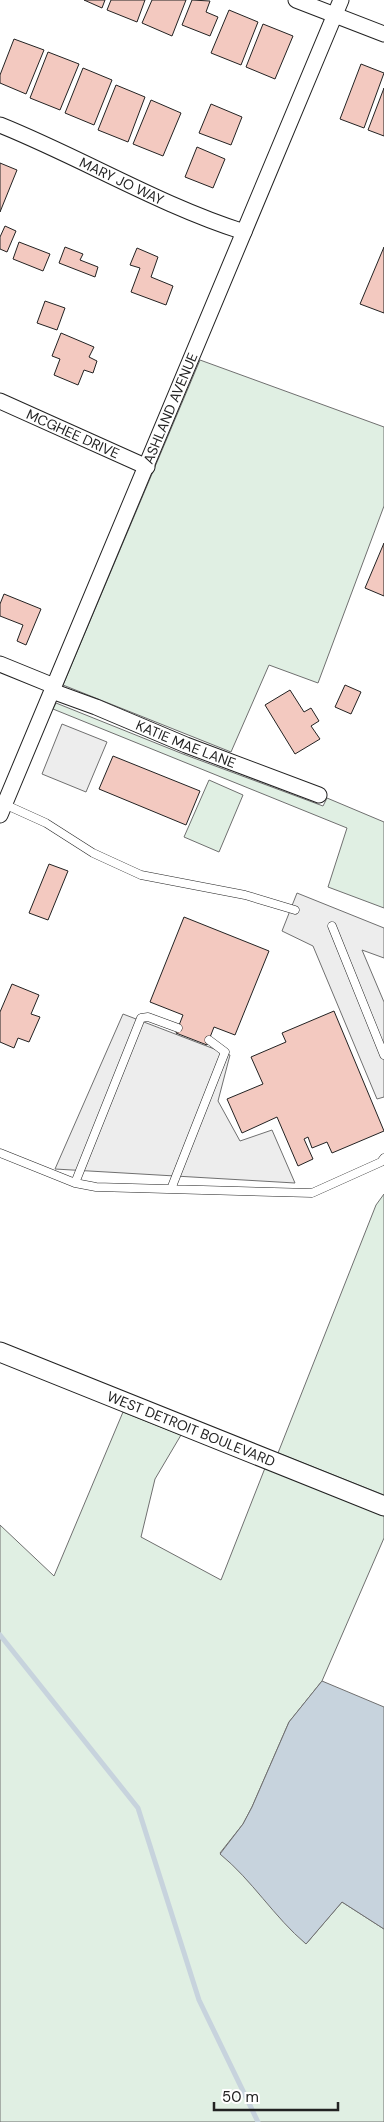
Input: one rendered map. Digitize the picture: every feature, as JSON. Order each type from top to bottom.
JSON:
[{"type":"street","points":[[296,0],[384,34]]},
{"type":"street","name":"ASHLAND AVENUE","points":[[2,810],[341,0]]},
{"type":"street","name":"MARY JO WAY","points":[[0,125],[48,144],[140,189],[244,232]]},
{"type":"street","name":"MCGHEE DRIVE","points":[[0,401],[147,467]]},
{"type":"street","name":"KATIE MAE LANE","points":[[0,664],[53,689],[186,745],[319,795]]},
{"type":"street","name":"WEST DETROIT BOULEVARD","points":[[0,1352],[384,1506]]},
{"type":"lane","points":[[2,810],[46,823],[93,853],[141,875],[244,896],[295,910]]},
{"type":"lane","points":[[332,926],[384,1055]]},
{"type":"lane","points":[[76,1183],[141,1018],[148,1017],[178,1028]]},
{"type":"lane","points":[[171,1189],[224,1052],[209,1040]]},
{"type":"lane","points":[[0,1153],[76,1183],[96,1187],[312,1193],[381,1162],[384,1158]]},
{"type":"green space","points":[[200,360],[384,427],[384,506],[318,683],[269,665],[231,752],[63,685]]},
{"type":"green space","points":[[56,703],[183,754],[323,806],[327,798],[384,822],[384,908],[328,887],[347,828],[53,709]]},
{"type":"green space","points":[[209,780],[243,795],[219,852],[184,837]]},
{"type":"green space","points":[[384,1194],[384,1495],[278,1453],[376,1205]]},
{"type":"green space","points":[[123,1412],[181,1435],[155,1479],[141,1537],[221,1580],[265,1468],[384,1516],[384,1538],[322,1681],[289,1722],[252,1807],[243,1824],[220,1853],[233,1864],[306,1944],[342,1902],[384,1929],[384,2122],[0,2122],[0,1525],[54,1576]]},
{"type":"shaded area","points":[[62,724],[107,742],[86,792],[42,774]]},
{"type":"shaded area","points":[[297,893],[384,928],[384,958],[362,950],[384,1002],[384,1097],[377,1099],[313,946],[282,931]]},
{"type":"shaded area","points":[[123,1014],[230,1055],[218,1101],[240,1141],[272,1130],[295,1183],[55,1169]]},
{"type":"shaded area","points":[[322,1681],[384,1707],[384,1929],[342,1902],[306,1944],[232,1864],[220,1854],[243,1824],[252,1807],[289,1722]]},
{"type":"building","points":[[84,0],[105,0],[102,8]]},
{"type":"building","points":[[111,0],[145,0],[137,22],[107,10]]},
{"type":"building","points":[[152,0],[186,0],[172,36],[142,23]]},
{"type":"building","points":[[192,0],[210,1],[206,12],[218,17],[210,36],[182,25]]},
{"type":"building","points":[[229,10],[258,22],[241,65],[211,53]]},
{"type":"building","points":[[263,24],[293,36],[275,79],[246,67]]},
{"type":"building","points":[[14,39],[44,50],[26,94],[0,83],[0,75]]},
{"type":"building","points":[[48,52],[79,64],[60,110],[30,98]]},
{"type":"building","points":[[361,64],[384,73],[364,128],[340,119]]},
{"type":"building","points":[[83,68],[112,80],[94,125],[65,113]]},
{"type":"building","points":[[116,85],[145,97],[128,142],[98,130]]},
{"type":"building","points":[[384,88],[384,136],[368,130]]},
{"type":"building","points":[[151,100],[181,113],[163,156],[133,144]]},
{"type":"building","points":[[211,104],[242,117],[231,145],[199,133]]},
{"type":"building","points":[[197,147],[225,159],[213,188],[185,177]]},
{"type":"building","points":[[0,163],[17,170],[0,212]]},
{"type":"building","points":[[5,226],[16,231],[7,252],[0,249],[0,237]]},
{"type":"building","points":[[19,242],[50,254],[43,271],[13,259]]},
{"type":"building","points":[[65,247],[83,254],[80,260],[98,267],[95,277],[59,263]]},
{"type":"building","points":[[384,247],[384,313],[360,304]]},
{"type":"building","points":[[137,248],[158,257],[151,277],[173,286],[166,305],[131,292],[140,268],[130,265]]},
{"type":"building","points":[[45,301],[65,308],[57,330],[37,323]]},
{"type":"building","points":[[61,333],[94,347],[89,357],[97,361],[93,373],[84,370],[78,385],[54,375],[60,359],[52,356]]},
{"type":"building","points":[[384,543],[384,596],[365,588]]},
{"type":"building","points":[[4,594],[41,609],[26,645],[17,641],[23,625],[0,616],[0,604]]},
{"type":"building","points":[[345,685],[361,692],[351,714],[335,707]]},
{"type":"building","points":[[290,690],[304,712],[311,708],[319,721],[311,726],[320,739],[295,754],[265,705]]},
{"type":"building","points":[[113,756],[200,791],[186,825],[99,789]]},
{"type":"building","points":[[49,864],[68,871],[48,920],[29,913]]},
{"type":"building","points":[[184,917],[269,951],[235,1035],[214,1027],[207,1045],[176,1033],[183,1015],[150,1002]]},
{"type":"building","points":[[12,984],[39,995],[31,1014],[40,1017],[29,1042],[18,1038],[14,1048],[0,1042],[0,1012]]},
{"type":"building","points":[[334,1011],[384,1131],[332,1153],[327,1142],[312,1148],[308,1137],[304,1139],[313,1159],[298,1166],[277,1117],[242,1133],[227,1099],[263,1084],[251,1057],[286,1042],[282,1033]]},
{"type":"waterway","points":[[0,1635],[138,1808],[199,2000],[258,2122]]}]
